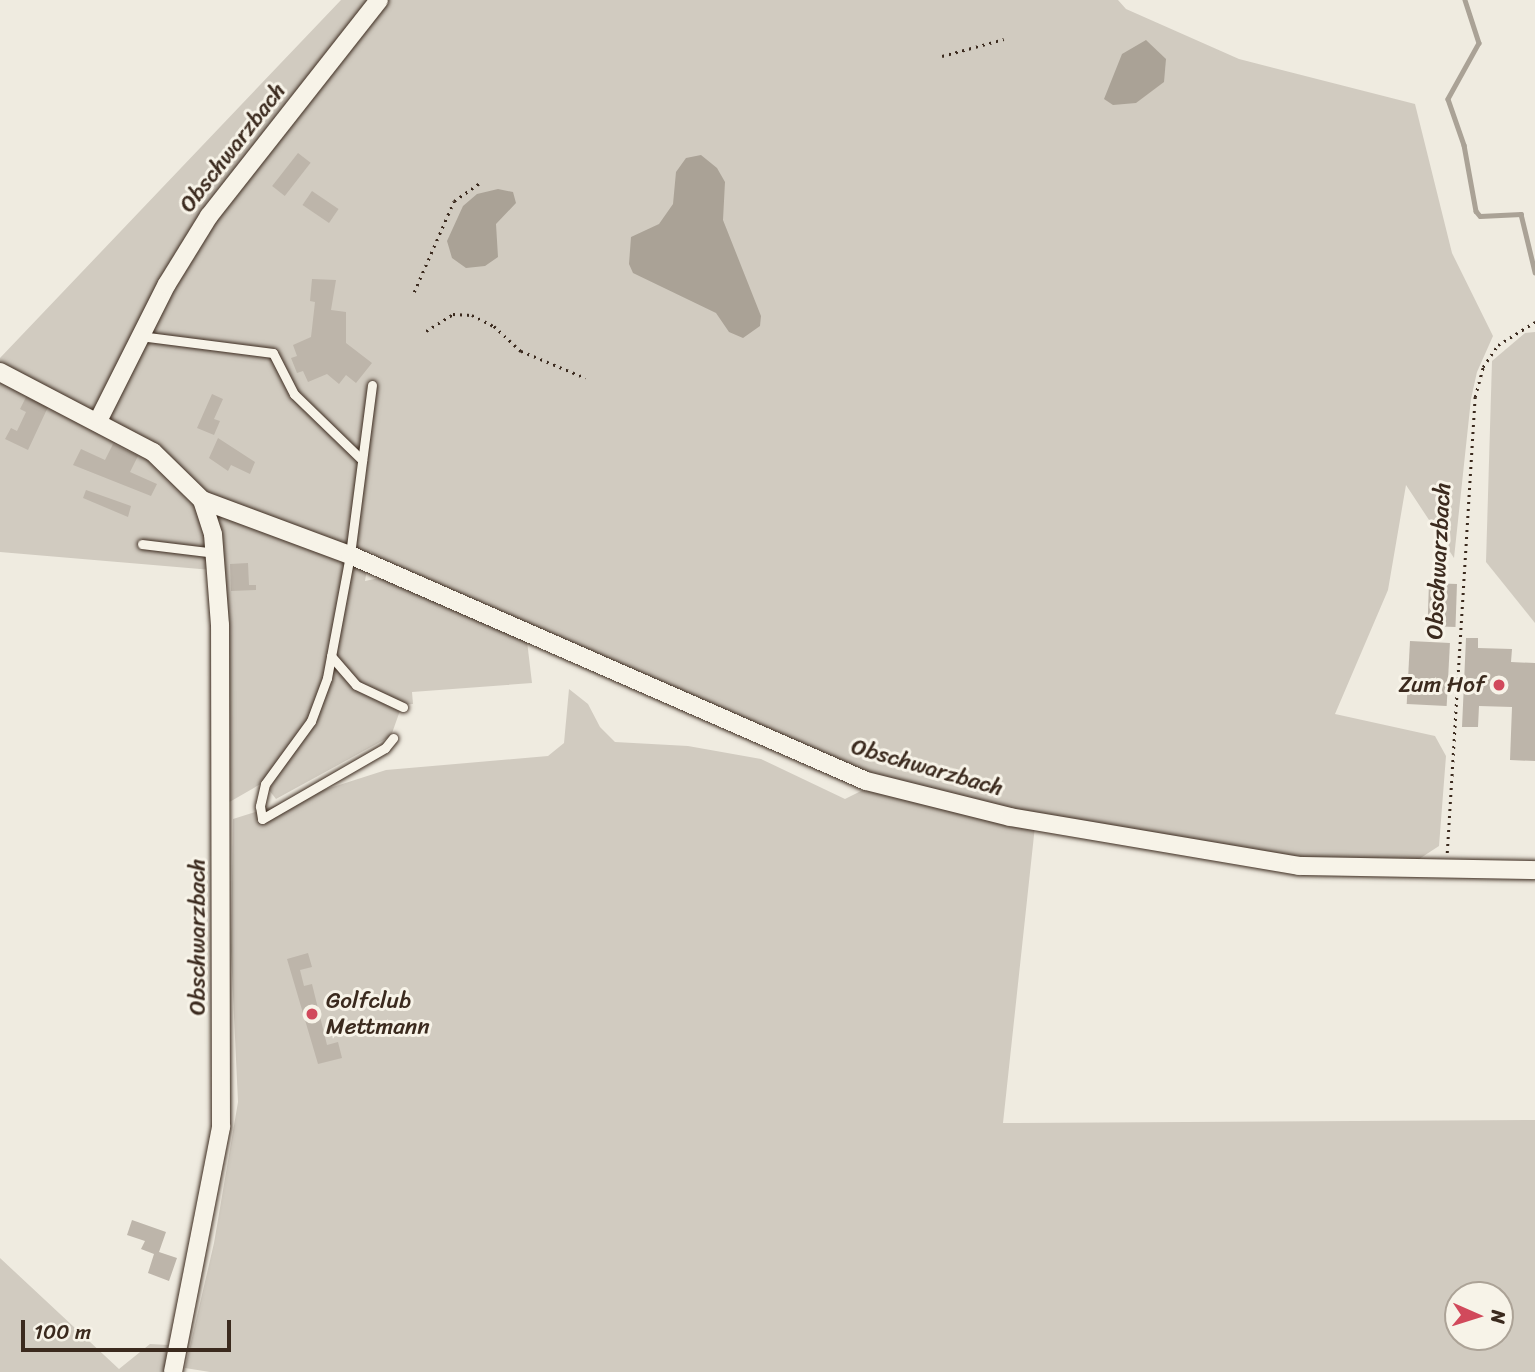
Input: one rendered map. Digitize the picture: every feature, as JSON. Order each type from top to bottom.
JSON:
[{"type":"street","name":"Obschwarzbach","points":[[98,421],[139,336],[209,216],[379,0]]},
{"type":"street","name":"Obschwarzbach","points":[[0,372],[153,452],[202,500],[350,555],[866,781],[1010,817],[1213,854],[1299,866],[1535,870]]},
{"type":"street","name":"Obschwarzbach","points":[[173,1372],[221,1127],[223,804],[215,553],[202,500]]},
{"type":"lane","points":[[139,336],[273,353],[294,394],[362,460]]},
{"type":"lane","points":[[372,385],[350,555],[331,656],[311,721],[265,784],[260,806],[262,818],[385,748],[393,738]]},
{"type":"lane","points":[[142,544],[215,553]]},
{"type":"lane","points":[[331,656],[356,685],[403,707]]},
{"type":"path","points":[[943,56],[1004,39]]},
{"type":"path","points":[[414,292],[454,201],[481,182]]},
{"type":"path","points":[[426,331],[453,314],[472,315],[494,327],[521,351],[586,379]]},
{"type":"path","name":"Obschwarzbach","points":[[1446,870],[1475,397],[1483,367],[1498,345],[1535,322]]},
{"type":"shaded area","points":[[341,0],[1118,0],[1126,9],[1239,59],[1415,104],[1452,253],[1493,336],[1477,372],[1471,399],[1454,558],[1406,485],[1388,590],[1335,714],[1435,736],[1446,756],[1439,846],[1416,861],[1297,861],[1012,814],[869,774],[388,566],[370,551],[365,581],[384,577],[527,641],[532,683],[412,692],[413,704],[402,705],[391,736],[276,799],[269,790],[278,774],[219,808],[212,570],[0,552],[0,358]]},
{"type":"shaded area","points":[[1146,40],[1166,59],[1164,82],[1136,103],[1113,105],[1104,99],[1122,54]]},
{"type":"shaded area","points":[[701,155],[717,168],[725,182],[723,220],[761,316],[760,326],[743,338],[729,332],[716,313],[633,273],[629,264],[631,237],[659,224],[673,204],[676,172],[686,158]]},
{"type":"shaded area","points":[[498,189],[513,192],[516,203],[496,224],[498,257],[485,266],[466,268],[452,258],[447,241],[463,206],[477,194]]},
{"type":"shaded area","points":[[1535,332],[1535,623],[1486,562],[1492,361],[1525,333]]},
{"type":"shaded area","points":[[569,689],[588,704],[600,727],[615,742],[688,746],[761,759],[845,799],[865,789],[1035,826],[1003,1123],[1535,1120],[1535,1372],[210,1372],[185,1368],[214,1243],[238,1102],[231,951],[233,819],[386,770],[548,756],[564,743]]},
{"type":"shaded area","points":[[0,1258],[119,1369],[150,1344],[168,1345],[165,1372],[0,1372]]},
{"type":"building","points":[[298,153],[311,163],[285,196],[272,186]]},
{"type":"building","points":[[312,191],[339,209],[329,223],[302,205]]},
{"type":"building","points":[[312,279],[336,280],[331,310],[346,312],[346,343],[372,363],[356,383],[346,375],[339,384],[327,374],[308,382],[303,371],[297,373],[291,358],[297,356],[293,345],[311,337],[315,302],[310,301]]},
{"type":"building","points":[[212,394],[223,399],[214,419],[220,421],[214,435],[197,428]]},
{"type":"building","points":[[26,397],[48,407],[28,450],[5,439],[11,428],[17,431],[26,412],[20,409]]},
{"type":"building","points":[[218,438],[255,462],[250,474],[231,465],[228,471],[209,458]]},
{"type":"building","points":[[113,444],[138,456],[130,472],[157,484],[151,496],[73,465],[81,449],[105,460]]},
{"type":"building","points":[[86,490],[131,506],[128,517],[83,498]]},
{"type":"building","points":[[248,563],[249,585],[256,585],[256,590],[231,591],[230,564]]},
{"type":"building","points":[[1429,583],[1457,584],[1455,627],[1427,626]]},
{"type":"building","name":"Zum Hof","points":[[1466,638],[1478,638],[1478,648],[1512,649],[1511,662],[1535,663],[1535,761],[1510,760],[1512,707],[1479,706],[1478,727],[1462,727]]},
{"type":"building","points":[[1410,641],[1450,643],[1447,706],[1407,704]]},
{"type":"building","name":"Golfclub Mettmann","points":[[308,953],[312,967],[300,970],[304,986],[312,984],[327,1045],[338,1042],[342,1058],[318,1064],[287,959]]},
{"type":"building","points":[[132,1220],[166,1232],[159,1252],[177,1258],[169,1281],[148,1273],[154,1254],[141,1249],[145,1241],[127,1235]]},
{"type":"waterway","points":[[1465,0],[1479,43],[1448,99],[1464,145],[1476,211],[1480,216],[1521,214],[1535,272]]},
{"type":"place","name":"Zum Hof","points":[[1499,685]]},
{"type":"place","name":"Golfclub Mettmann","points":[[312,1014]]}]
